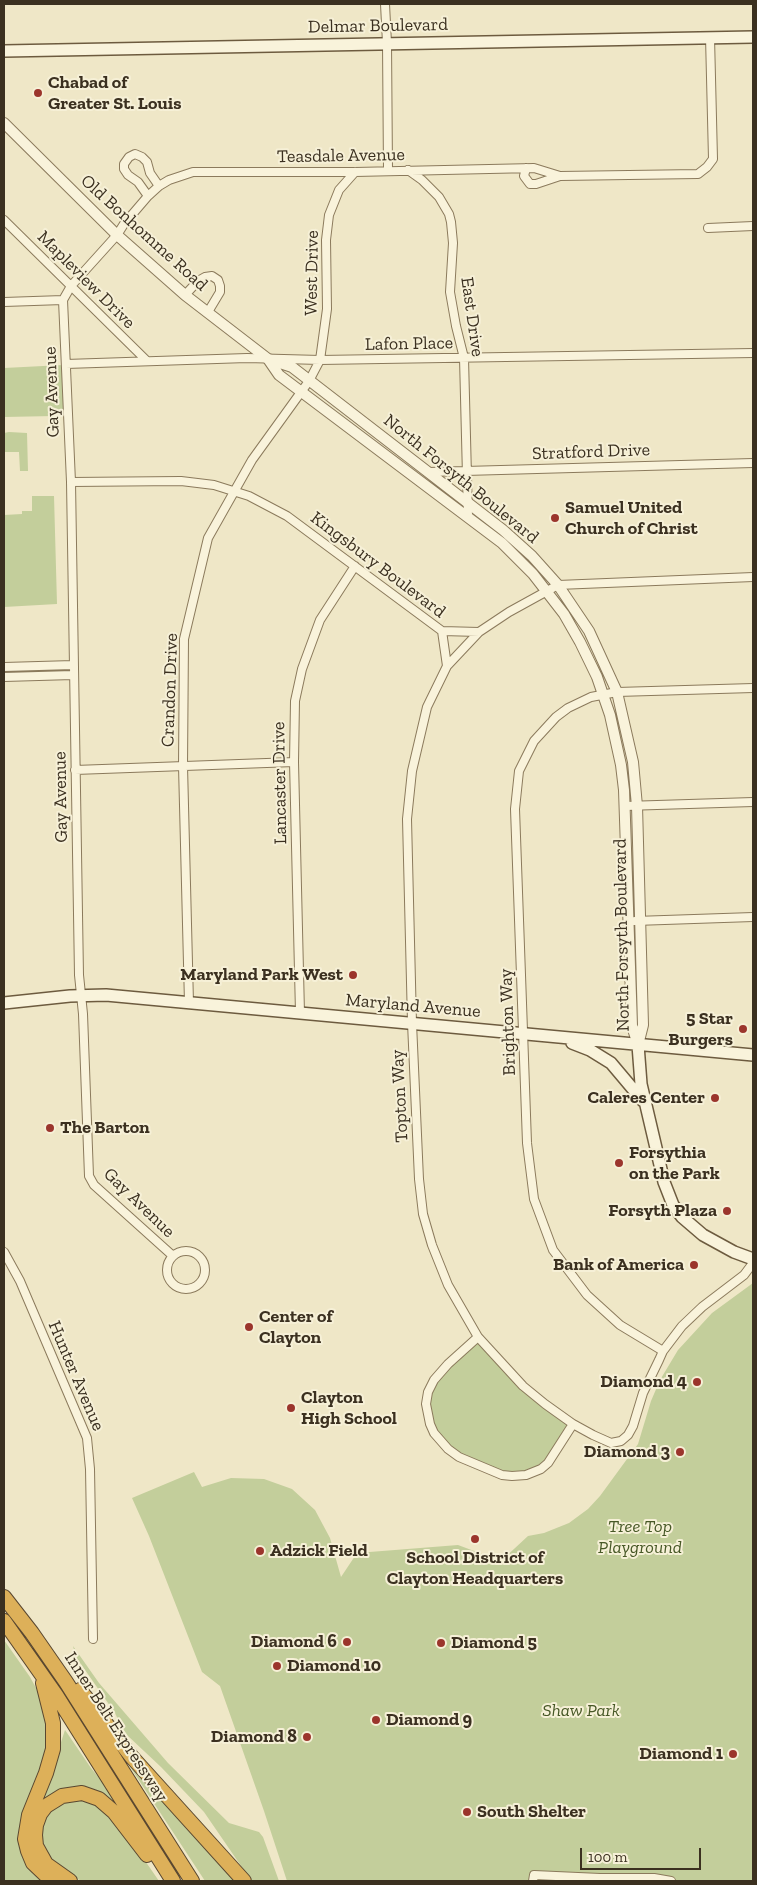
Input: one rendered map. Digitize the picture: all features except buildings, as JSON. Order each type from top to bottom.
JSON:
[{"type":"highway","name":"Inner Belt Expressway","points":[[4,1597],[32,1633],[82,1708],[190,1879]]},
{"type":"highway","name":"Inner Belt Expressway","points":[[4,1621],[39,1670],[171,1879]]},
{"type":"highway","points":[[32,1633],[102,1717],[131,1756],[244,1881]]},
{"type":"highway","points":[[39,1670],[53,1723],[53,1749],[46,1773],[29,1815],[25,1839],[33,1863],[52,1881]]},
{"type":"highway","points":[[70,1881],[46,1864],[36,1846],[35,1835],[38,1820],[46,1806],[62,1796],[72,1794],[91,1795],[107,1806],[121,1820],[150,1858],[171,1879]]},
{"type":"main road","name":"Delmar Boulevard","points":[[4,51],[753,37]]},
{"type":"main road","name":"Maryland Avenue","points":[[4,1003],[75,995],[106,995],[753,1055]]},
{"type":"main road","points":[[556,1037],[590,1050],[604,1058],[620,1072],[648,1108]]},
{"type":"main road","points":[[638,1045],[641,1084],[664,1182],[673,1205],[682,1217],[702,1235],[753,1261]]},
{"type":"street","points":[[384,4],[387,44],[388,171]]},
{"type":"street","name":"Teasdale Avenue","points":[[526,168],[524,176],[530,184],[560,176],[698,174],[708,167],[713,159],[710,37]]},
{"type":"street","name":"Old Bonhomme Road","points":[[4,123],[118,235],[185,295],[268,359]]},
{"type":"street","points":[[148,196],[138,182],[128,175],[124,169],[128,156],[135,154],[142,157],[147,162],[150,172],[159,186]]},
{"type":"street","name":"Teasdale Avenue","points":[[63,300],[71,286],[118,235],[124,224],[148,196],[169,180],[193,172],[355,172],[526,168],[541,169],[560,176]]},
{"type":"street","name":"East Drive","points":[[408,170],[422,180],[439,197],[449,214],[451,222],[453,238],[450,292],[464,358],[468,516]]},
{"type":"street","name":"West Drive","points":[[309,381],[320,360],[327,309],[326,240],[329,215],[339,190],[355,172]]},
{"type":"street","name":"Mapleview Drive","points":[[4,220],[147,361]]},
{"type":"street","points":[[708,228],[753,226]]},
{"type":"street","points":[[185,295],[198,281],[205,277],[212,276],[218,280],[220,292],[208,312]]},
{"type":"street","points":[[4,302],[63,300]]},
{"type":"street","name":"Gay Avenue","points":[[63,300],[71,482],[79,975],[75,995],[83,1014],[89,1176],[94,1185],[173,1256]]},
{"type":"street","name":"Lafon Place","points":[[66,364],[268,359],[320,360],[753,353]]},
{"type":"street","name":"North Forsyth Boulevard","points":[[268,359],[292,368],[468,502],[517,542],[558,585],[588,631],[617,692],[630,745],[637,806],[643,1025],[638,1045]]},
{"type":"street","name":"North Forsyth Boulevard","points":[[268,359],[279,375],[468,516],[518,557],[565,615],[591,662],[603,694],[620,757],[625,806],[632,1026],[638,1045]]},
{"type":"street","name":"Crandon Drive","points":[[189,1003],[183,766],[184,639],[208,538],[260,447],[309,381]]},
{"type":"street","name":"Stratford Drive","points":[[429,472],[753,463]]},
{"type":"street","name":"Kingsbury Boulevard","points":[[71,482],[182,481],[214,485],[234,491],[263,502],[287,516],[442,631],[479,632]]},
{"type":"street","name":"Lancaster Drive","points":[[300,1013],[294,762],[295,701],[302,669],[320,620],[355,566]]},
{"type":"street","points":[[479,632],[509,612],[558,585],[753,577]]},
{"type":"street","points":[[442,631],[447,666]]},
{"type":"street","name":"Topton Way","points":[[479,632],[447,666],[427,707],[412,772],[407,819],[418,1179],[423,1214],[432,1246],[448,1285],[478,1337],[524,1386],[573,1424],[607,1442],[621,1441],[628,1435],[633,1426],[643,1393],[663,1351]]},
{"type":"street","points":[[4,667],[73,665]]},
{"type":"street","points":[[4,677],[74,675]]},
{"type":"street","name":"Brighton Way","points":[[663,1351],[613,1319],[587,1295],[553,1250],[534,1199],[527,1143],[515,809],[519,772],[534,741],[556,717],[581,701],[617,692],[753,688]]},
{"type":"street","points":[[75,770],[294,762]]},
{"type":"street","points":[[625,806],[753,802]]},
{"type":"street","points":[[628,922],[753,917]]},
{"type":"street","name":"Gay Avenue","points":[[187,1251],[194,1252],[200,1257],[205,1266],[205,1273],[203,1279],[196,1286],[187,1289],[180,1288],[170,1280],[167,1270],[173,1256],[179,1252],[187,1251]]},
{"type":"street","name":"Hunter Avenue","points":[[4,1252],[20,1281],[87,1438],[90,1469],[93,1640]]},
{"type":"street","points":[[663,1351],[689,1319],[744,1275],[753,1261]]},
{"type":"street","points":[[478,1337],[448,1364],[434,1380],[428,1392],[426,1404],[430,1424],[434,1433],[448,1449],[468,1461],[502,1475],[526,1475],[541,1469],[548,1463],[573,1424]]},
{"type":"street","points":[[533,1878],[654,1878],[671,1881]]},
{"type":"green space","points":[[63,365],[64,411],[54,413],[54,416],[4,417],[4,368]]},
{"type":"green space","points":[[4,433],[27,433],[28,471],[20,471],[19,452],[4,452]]},
{"type":"green space","points":[[32,496],[54,496],[57,604],[4,607],[4,515],[22,514],[22,511],[32,511]]},
{"type":"green space","points":[[51,669],[56,672],[4,674],[4,670]]},
{"type":"green space","name":"Shaw Park","points":[[753,1283],[753,1881],[287,1881],[220,1686],[202,1672],[149,1536],[132,1498],[194,1472],[202,1487],[231,1478],[264,1479],[292,1489],[315,1510],[330,1538],[341,1577],[357,1553],[458,1545],[501,1561],[528,1536],[544,1533],[569,1523],[588,1509],[600,1496],[638,1444],[651,1401],[660,1380],[678,1350],[712,1313]]},
{"type":"green space","points":[[478,1337],[500,1362],[573,1424],[548,1463],[519,1476],[468,1461],[441,1442],[426,1404],[434,1380]]},
{"type":"green space","points":[[4,1640],[30,1677],[48,1712],[49,1744],[26,1806],[42,1881],[4,1881]]},
{"type":"green space","points":[[73,1646],[99,1683],[168,1763],[229,1823],[259,1832],[263,1837],[279,1881],[253,1881],[250,1879],[204,1812],[128,1736],[115,1713],[76,1657]]},
{"type":"green space","points":[[65,1730],[116,1802],[112,1803],[94,1790],[39,1809]]},
{"type":"green space","points":[[119,1750],[239,1881],[205,1881]]},
{"type":"green space","points":[[73,1798],[94,1801],[121,1826],[159,1881],[82,1881],[68,1875],[53,1863],[44,1851],[40,1838],[41,1827],[48,1811]]},
{"type":"place","name":"Chabad of Greater St. Louis","points":[[38,93]]},
{"type":"place","name":"Samuel United Church of Christ","points":[[555,518]]},
{"type":"place","name":"Maryland Park West","points":[[353,975]]},
{"type":"place","name":"5 Star Burgers","points":[[743,1029]]},
{"type":"place","name":"Caleres Center","points":[[715,1098]]},
{"type":"place","name":"The Barton","points":[[50,1128]]},
{"type":"place","name":"Forsythia on the Park","points":[[619,1163]]},
{"type":"place","name":"Forsyth Plaza","points":[[727,1211]]},
{"type":"place","name":"Bank of America","points":[[694,1265]]},
{"type":"place","name":"Center of Clayton","points":[[249,1327]]},
{"type":"place","name":"Diamond 4","points":[[697,1382]]},
{"type":"place","name":"Clayton High School","points":[[291,1408]]},
{"type":"place","name":"Diamond 3","points":[[680,1452]]},
{"type":"place","name":"School District of Clayton Headquarters","points":[[475,1539]]},
{"type":"place","name":"Adzick Field","points":[[260,1551]]},
{"type":"place","name":"Diamond 6","points":[[347,1642]]},
{"type":"place","name":"Diamond 5","points":[[441,1643]]},
{"type":"place","name":"Diamond 10","points":[[277,1666]]},
{"type":"place","name":"Diamond 9","points":[[376,1720]]},
{"type":"place","name":"Diamond 8","points":[[307,1737]]},
{"type":"place","name":"Diamond 1","points":[[733,1754]]},
{"type":"place","name":"South Shelter","points":[[467,1812]]},
{"type":"park label","name":"Tree Top Playground","points":[[640,1537]]}]
